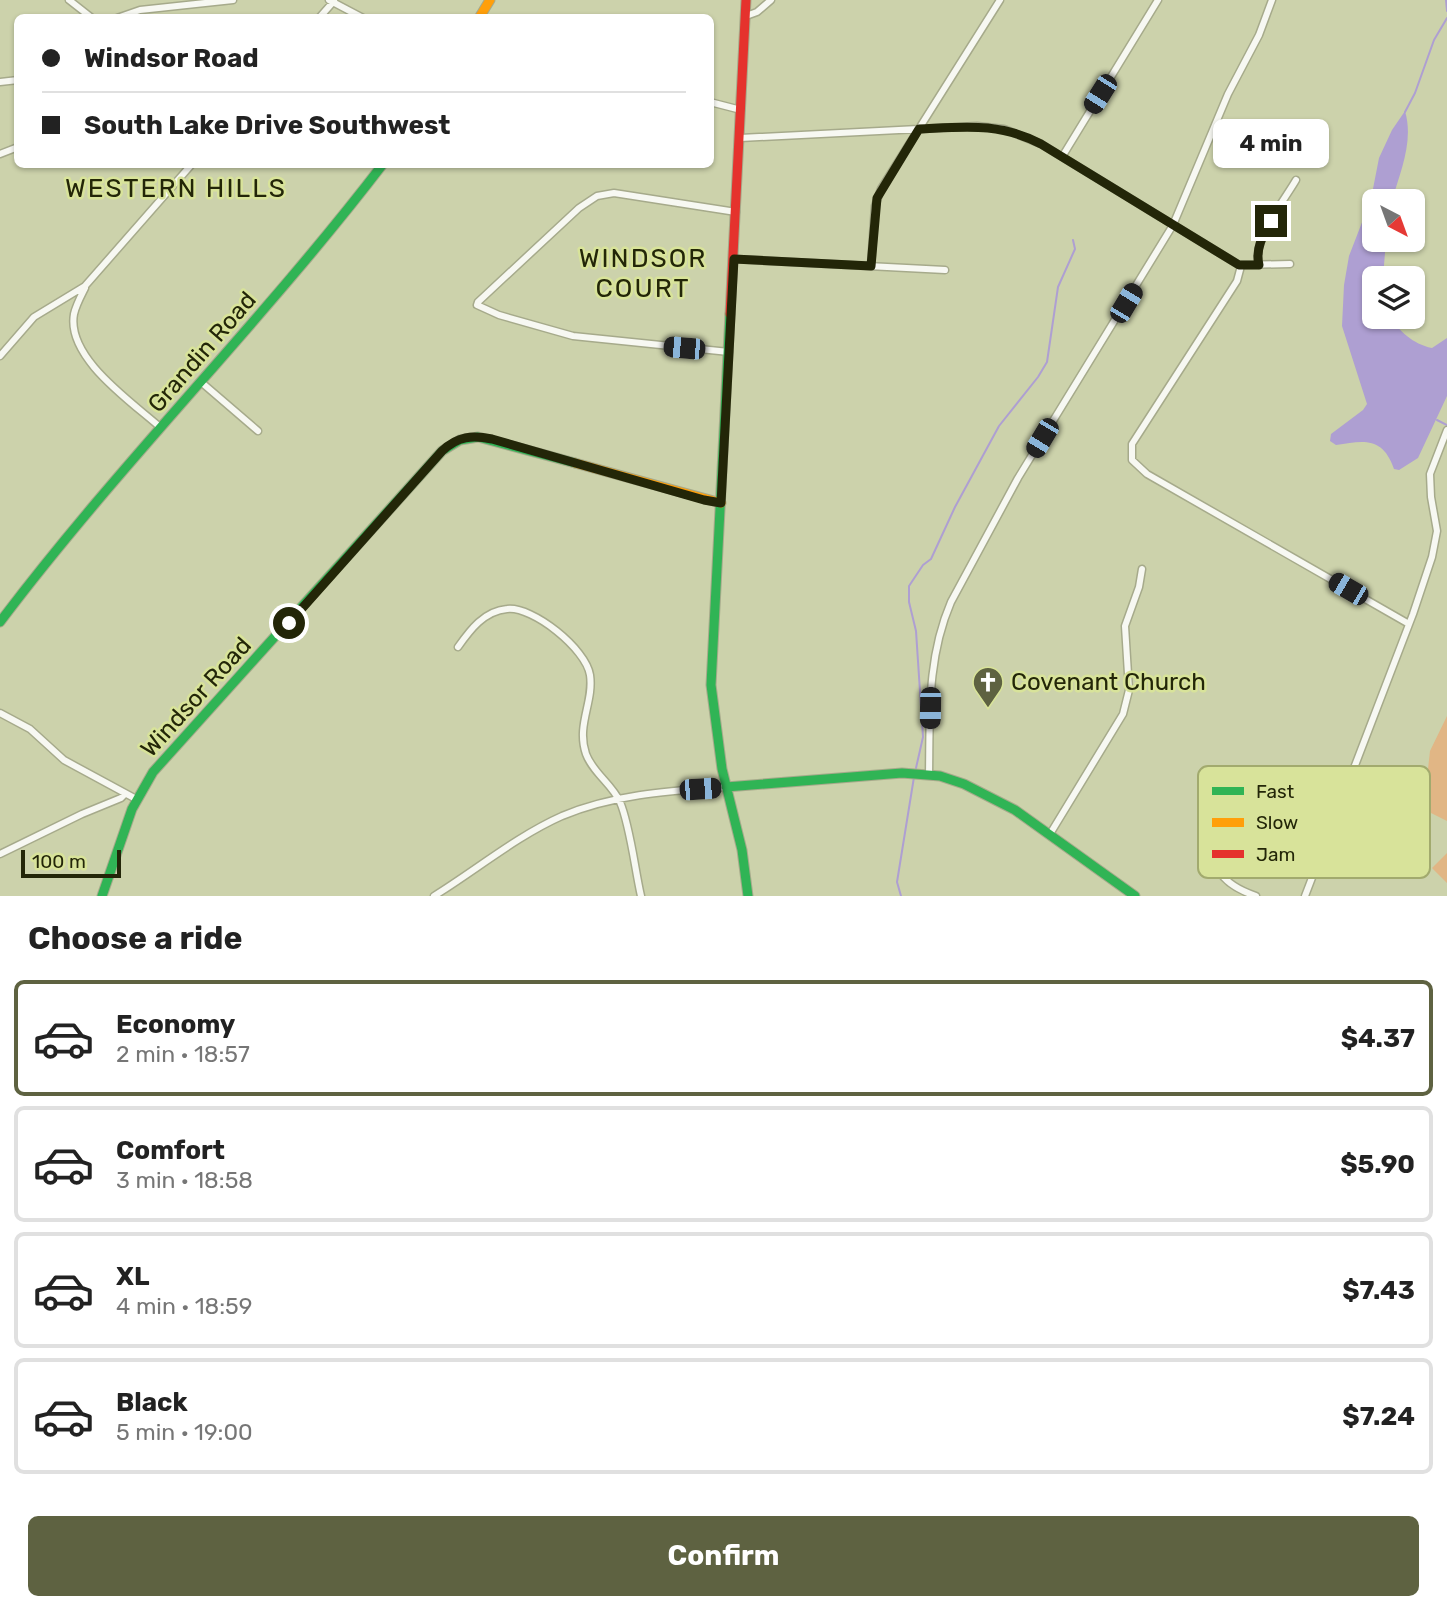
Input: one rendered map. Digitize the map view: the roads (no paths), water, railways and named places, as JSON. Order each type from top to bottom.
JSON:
[{"type":"street","points":[[69,0],[87,14]]},
{"type":"street","points":[[134,14],[198,2],[233,0]]},
{"type":"street","points":[[332,0],[356,14]]},
{"type":"street","points":[[746,0],[711,685],[717,744],[742,850],[748,896]]},
{"type":"street","points":[[746,16],[757,12],[771,0]]},
{"type":"street","points":[[871,266],[877,198],[1000,0]]},
{"type":"street","points":[[1062,157],[1158,0]]},
{"type":"street","points":[[921,774],[933,660],[951,601],[1018,478],[1173,225],[1228,94],[1259,35],[1272,0]]},
{"type":"street","points":[[714,103],[741,110]]},
{"type":"street","points":[[740,138],[977,126],[1004,129],[1034,141],[1062,157],[1241,265],[1290,264]]},
{"type":"street","points":[[0,356],[34,317],[85,286],[188,168]]},
{"type":"street","name":"Grandin Road","points":[[0,622],[45,562],[337,225],[380,168]]},
{"type":"street","points":[[1259,265],[1257,257],[1262,239],[1296,180]]},
{"type":"street","points":[[729,352],[573,336],[521,322],[477,305],[524,257],[579,208],[597,196],[614,193],[736,212]]},
{"type":"street","points":[[734,259],[945,270]]},
{"type":"street","points":[[1241,265],[1237,281],[1132,444],[1132,460],[1147,474],[1409,624]]},
{"type":"street","points":[[85,286],[74,316],[82,351],[107,380],[161,428]]},
{"type":"street","points":[[201,382],[258,431]]},
{"type":"street","points":[[1355,766],[1432,556],[1436,537],[1430,474],[1447,430]]},
{"type":"street","name":"Windsor Road","points":[[102,896],[136,799],[153,772],[442,451],[455,441],[470,436],[492,439],[721,503]]},
{"type":"street","points":[[1050,835],[1123,714],[1129,690],[1125,626],[1139,587],[1142,569]]},
{"type":"street","points":[[458,647],[485,617],[507,609],[516,609],[530,614],[572,645],[586,663],[590,678],[582,729],[587,755],[597,773],[618,798],[641,896]]},
{"type":"street","points":[[0,713],[30,729],[64,760],[136,799]]},
{"type":"street","points":[[434,896],[540,828],[578,810],[618,798],[726,787],[921,774],[959,782],[982,792],[1050,835],[1135,896]]},
{"type":"street","points":[[0,854],[125,794]]},
{"type":"street","points":[[1225,878],[1231,884],[1256,896]]},
{"type":"street","points":[[1306,896],[1313,878]]},
{"type":"waterway","points":[[1446,0],[1447,11]]},
{"type":"waterway","points":[[1405,112],[1415,93],[1434,40],[1447,18]]},
{"type":"waterway","points":[[916,768],[923,737],[916,631],[909,602],[909,586],[923,565],[931,559],[955,507],[999,426],[1047,362],[1058,287],[1075,249],[1073,240]]},
{"type":"waterway","points":[[1437,420],[1447,425]]},
{"type":"waterway","points":[[901,896],[897,882],[914,777]]},
{"type":"place","name":"Covenant Church","points":[[988,709]]},
{"type":"district","name":"WESTERN HILLS","points":[[176,188]]},
{"type":"district","name":"WINDSOR COURT","points":[[643,273]]}]
